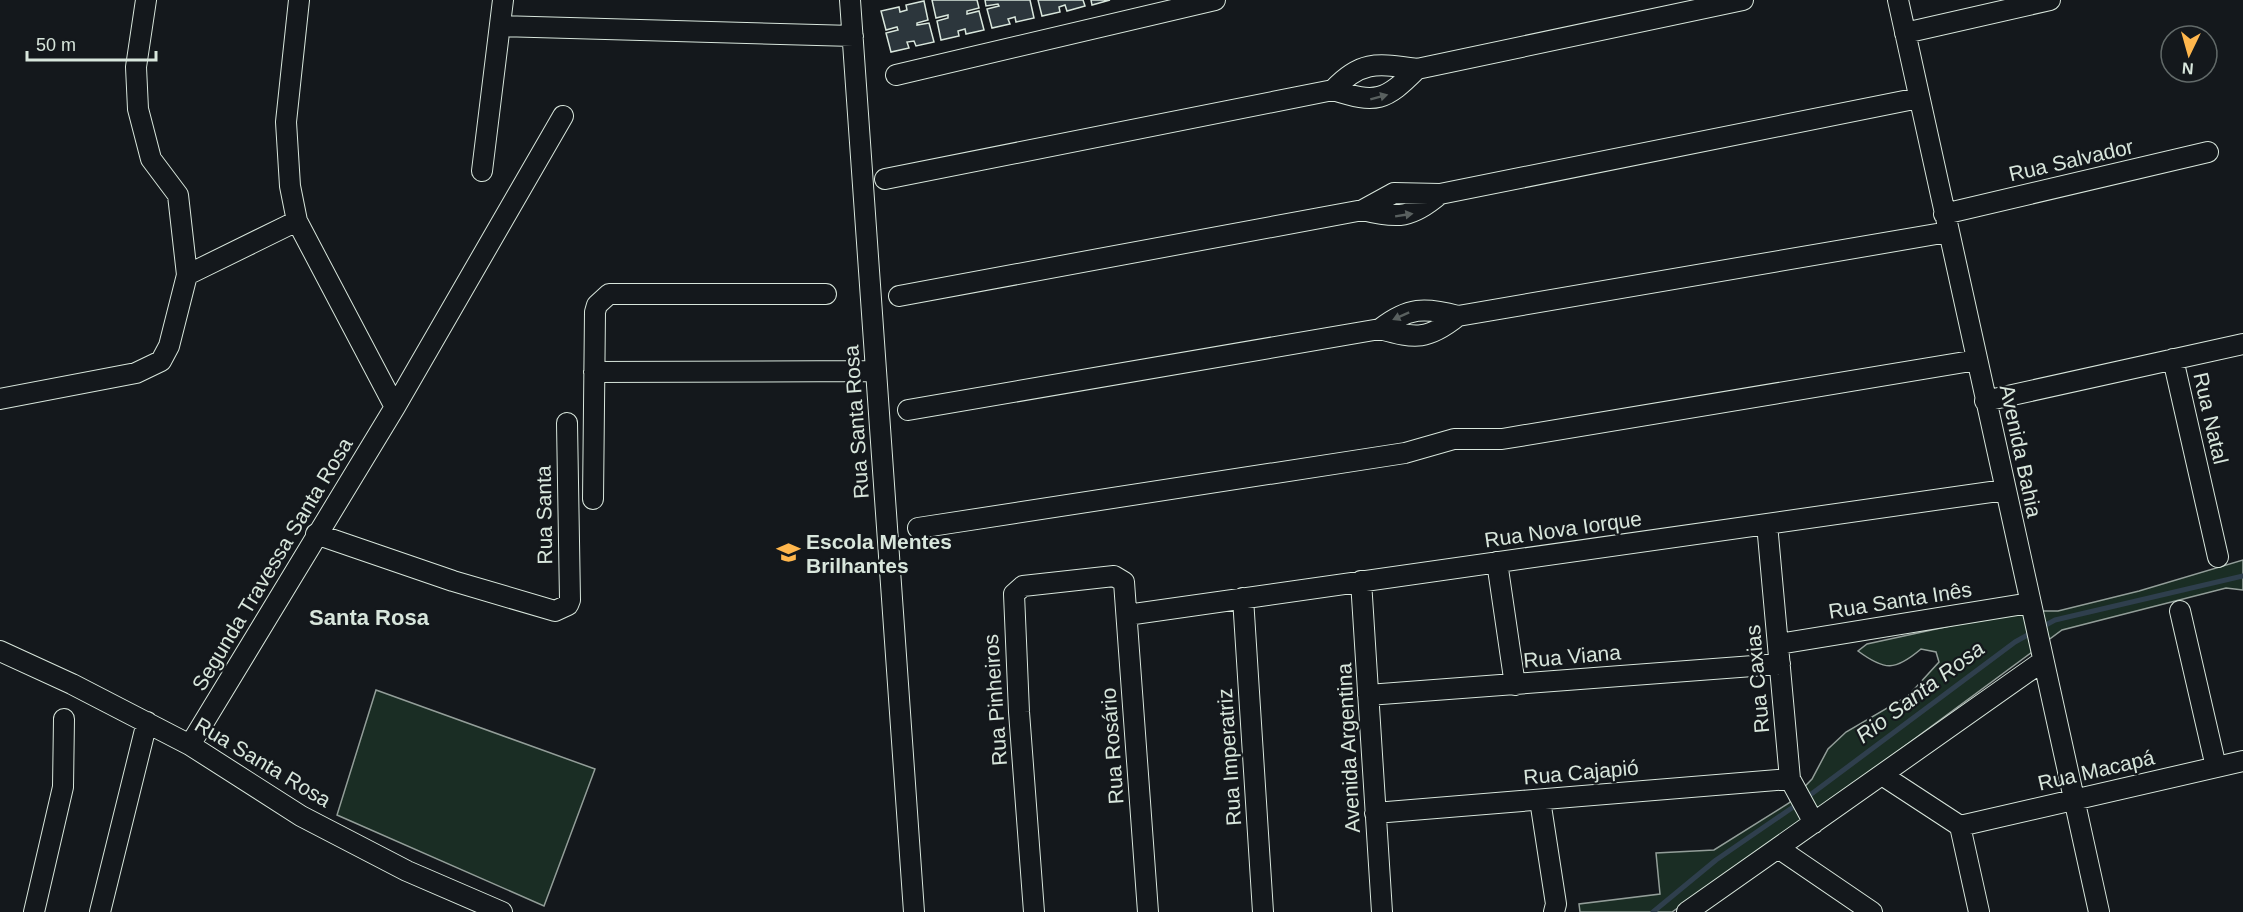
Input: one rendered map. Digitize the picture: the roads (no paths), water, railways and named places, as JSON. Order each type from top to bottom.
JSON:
[{"type":"street","points":[[0,399],[136,373],[161,361],[168,346],[187,275],[178,195],[151,159],[138,109],[136,67],[146,0]]},
{"type":"street","points":[[482,171],[503,0]]},
{"type":"street","name":"Rua Santa Rosa","points":[[850,0],[914,912]]},
{"type":"street","points":[[896,75],[1215,0]]},
{"type":"street","points":[[1333,90],[1346,76],[1360,68],[1375,64],[1417,69],[1743,0]]},
{"type":"street","name":"Avenida Bahia","points":[[1898,0],[1905,33],[1912,100],[1943,226],[1970,362],[1985,401],[2099,912]]},
{"type":"street","points":[[1905,33],[2050,0]]},
{"type":"street","points":[[295,1],[286,122],[290,186],[297,221],[395,407]]},
{"type":"street","points":[[500,26],[853,36]]},
{"type":"street","points":[[885,179],[1333,90],[1371,100],[1384,98],[1396,90],[1417,69]]},
{"type":"street","points":[[899,296],[1363,210],[1397,216],[1414,213],[1440,194],[1912,100]]},
{"type":"street","name":"Segunda Travessa Santa Rosa","points":[[190,745],[395,407],[563,116]]},
{"type":"street","name":"Rua Salvador","points":[[908,410],[1380,329],[1402,314],[1415,311],[1429,310],[1458,316],[1943,226],[2208,152]]},
{"type":"street","points":[[187,275],[297,221]]},
{"type":"street","points":[[593,499],[595,312],[597,305],[609,294],[826,294]]},
{"type":"street","points":[[1985,401],[2243,344]]},
{"type":"street","name":"Rua Natal","points":[[2173,359],[2218,557]]},
{"type":"street","points":[[918,528],[1405,453],[1454,439],[1502,439],[1970,362]]},
{"type":"street","points":[[594,372],[876,371]]},
{"type":"street","name":"Rua Santa","points":[[316,534],[453,581],[555,611],[568,605],[567,423]]},
{"type":"street","name":"Rua Nova Iorque","points":[[1127,615],[2005,490]]},
{"type":"street","name":"Rua Caxias","points":[[1767,524],[1791,783],[1811,819]]},
{"type":"street","points":[[1497,562],[1515,685]]},
{"type":"street","name":"Rua Pinheiros","points":[[1034,912],[1019,712],[1014,594],[1023,586],[1114,576],[1120,578]]},
{"type":"street","name":"Rua Rosário","points":[[1120,578],[1124,582],[1127,615],[1148,912]]},
{"type":"street","name":"Avenida Argentina","points":[[1361,581],[1382,912]]},
{"type":"street","name":"Rua Imperatriz","points":[[1243,598],[1263,912]]},
{"type":"street","name":"Rua Santa Inês","points":[[1779,654],[2031,609]]},
{"type":"street","points":[[2180,611],[2216,767]]},
{"type":"street","name":"Rua Santa Rosa","points":[[0,651],[190,745],[301,816],[407,871],[502,912]]},
{"type":"street","name":"Rua Viana","points":[[1368,695],[1515,685],[1779,654]]},
{"type":"street","points":[[1687,912],[1778,848],[1811,819],[1882,775],[2041,654]]},
{"type":"street","points":[[34,912],[63,787],[64,719]]},
{"type":"street","points":[[100,912],[147,722]]},
{"type":"street","name":"Rua Macapá","points":[[1960,826],[2243,761]]},
{"type":"street","points":[[1882,775],[1960,826],[1979,912]]},
{"type":"street","name":"Rua Cajapió","points":[[1375,813],[1791,783]]},
{"type":"street","points":[[1540,800],[1554,911]]},
{"type":"street","points":[[1778,848],[1872,912]]},
{"type":"waterway","name":"Rio Santa Rosa","points":[[2042,627],[2055,620],[2243,576]]},
{"type":"waterway","name":"Rio Santa Rosa","points":[[1806,798],[2015,642],[2033,632]]},
{"type":"waterway","name":"Rio Santa Rosa","points":[[1653,912],[1716,860],[1799,803]]},
{"type":"place","name":"Escola Mentes Brilhantes","points":[[788,553]]},
{"type":"district","name":"Santa Rosa","points":[[369,617]]}]
